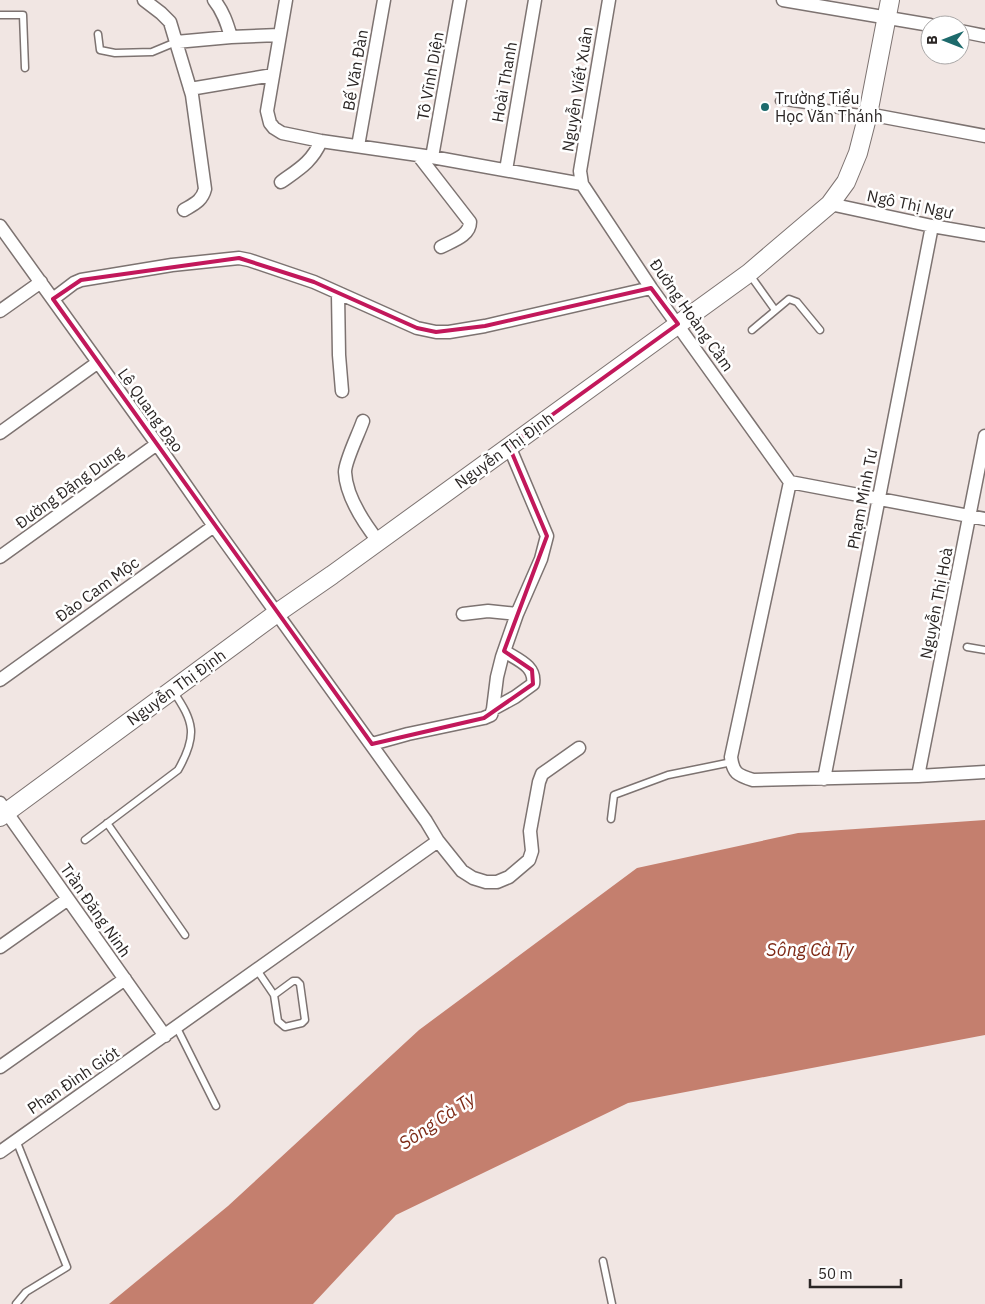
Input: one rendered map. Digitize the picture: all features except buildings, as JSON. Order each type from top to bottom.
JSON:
[{"type":"street","points":[[144,0],[170,22],[190,89],[205,189],[203,196],[198,202],[184,210]]},
{"type":"street","points":[[214,0],[221,8],[231,37]]},
{"type":"street","points":[[286,0],[267,111],[268,118],[274,128],[282,133],[582,184]]},
{"type":"street","name":"Bế Văn Đàn","points":[[358,146],[384,0]]},
{"type":"street","name":"Tô Vĩnh Diện","points":[[432,157],[460,0]]},
{"type":"street","name":"Hoài Thanh","points":[[506,170],[535,0]]},
{"type":"street","name":"Nguyễn Viết Xuân","points":[[582,184],[580,171],[608,0]]},
{"type":"street","points":[[782,0],[920,23]]},
{"type":"street","name":"Nguyễn Thị Định","points":[[2,811],[748,273],[830,204],[846,182],[858,153],[868,114],[890,0]]},
{"type":"street","points":[[970,33],[985,36]]},
{"type":"street","points":[[176,42],[279,35]]},
{"type":"street","points":[[190,89],[273,75]]},
{"type":"street","points":[[868,114],[985,136]]},
{"type":"street","points":[[281,182],[308,162],[316,153],[321,141]]},
{"type":"street","points":[[418,155],[470,222],[470,228],[466,233],[441,247]]},
{"type":"street","name":"Đường Hoàng Cầm","points":[[582,184],[651,288],[790,482]]},
{"type":"street","name":"Ngô Thị Ngư","points":[[830,204],[932,226],[985,235]]},
{"type":"street","name":"Lê Quang Đạo","points":[[0,226],[372,744],[426,820],[438,841],[462,871],[473,878],[486,882],[497,882],[509,877],[528,860],[532,851],[530,830],[542,774],[579,748]]},
{"type":"street","name":"Phạm Minh Tư","points":[[824,779],[932,226]]},
{"type":"street","points":[[53,298],[80,280],[172,265],[239,258],[264,264],[314,282],[417,328],[443,332],[486,326],[651,288]]},
{"type":"street","points":[[0,311],[41,282]]},
{"type":"street","points":[[338,294],[339,356],[342,391]]},
{"type":"street","points":[[0,433],[97,363]]},
{"type":"street","points":[[363,421],[345,472],[351,495],[358,511],[378,541]]},
{"type":"street","name":"Nguyễn Thị Hoà","points":[[918,776],[985,436]]},
{"type":"street","name":"Đường Đặng Dung","points":[[0,556],[157,444]]},
{"type":"street","points":[[372,744],[491,715],[497,676],[504,651],[517,614],[541,559],[547,536],[509,446]]},
{"type":"street","points":[[985,519],[790,482],[731,757],[735,771],[740,776],[753,780],[918,776],[985,772]]},
{"type":"street","name":"Đào Cam Mộc","points":[[0,680],[214,526]]},
{"type":"street","points":[[464,614],[498,611],[517,614]]},
{"type":"street","points":[[493,709],[533,684],[532,670],[504,651]]},
{"type":"street","name":"Trần Đăng Ninh","points":[[2,811],[68,899],[165,1036]]},
{"type":"street","name":"Phan Đình Giót","points":[[0,1152],[438,841]]},
{"type":"street","points":[[0,947],[68,899]]},
{"type":"street","points":[[0,1067],[125,980]]},
{"type":"lane","points":[[0,15],[23,15],[25,68]]},
{"type":"lane","points":[[98,34],[100,50],[114,53],[152,52],[176,42]]},
{"type":"lane","points":[[780,101],[868,114]]},
{"type":"lane","points":[[748,273],[775,310]]},
{"type":"lane","points":[[752,330],[789,299],[798,302],[820,330]]},
{"type":"lane","points":[[967,647],[985,650]]},
{"type":"lane","points":[[85,840],[178,770],[186,757],[191,740],[191,723],[186,710],[172,690]]},
{"type":"lane","points":[[610,819],[614,795],[668,775],[732,762]]},
{"type":"lane","points":[[107,823],[185,935]]},
{"type":"lane","points":[[257,970],[274,995],[278,1021],[281,1025],[285,1027],[302,1023],[305,1020],[300,984],[297,981],[274,995]]},
{"type":"lane","points":[[176,1028],[216,1106]]},
{"type":"lane","points":[[16,1139],[67,1267],[26,1292],[16,1304]]},
{"type":"lane","points":[[603,1261],[612,1304]]},
{"type":"highlighted area","points":[[239,258],[314,282],[417,328],[436,332],[485,326],[651,288],[678,324],[509,446],[547,536],[504,651],[532,670],[533,684],[484,718],[372,744],[53,299],[81,280]]},
{"type":"water","name":"Sông Cà Ty","points":[[985,820],[985,1035],[628,1103],[396,1215],[313,1304],[109,1304],[228,1206],[419,1030],[637,868],[798,833]]},
{"type":"place","name":"Trường Tiểu Học Văn Thánh","points":[[765,107]]}]
